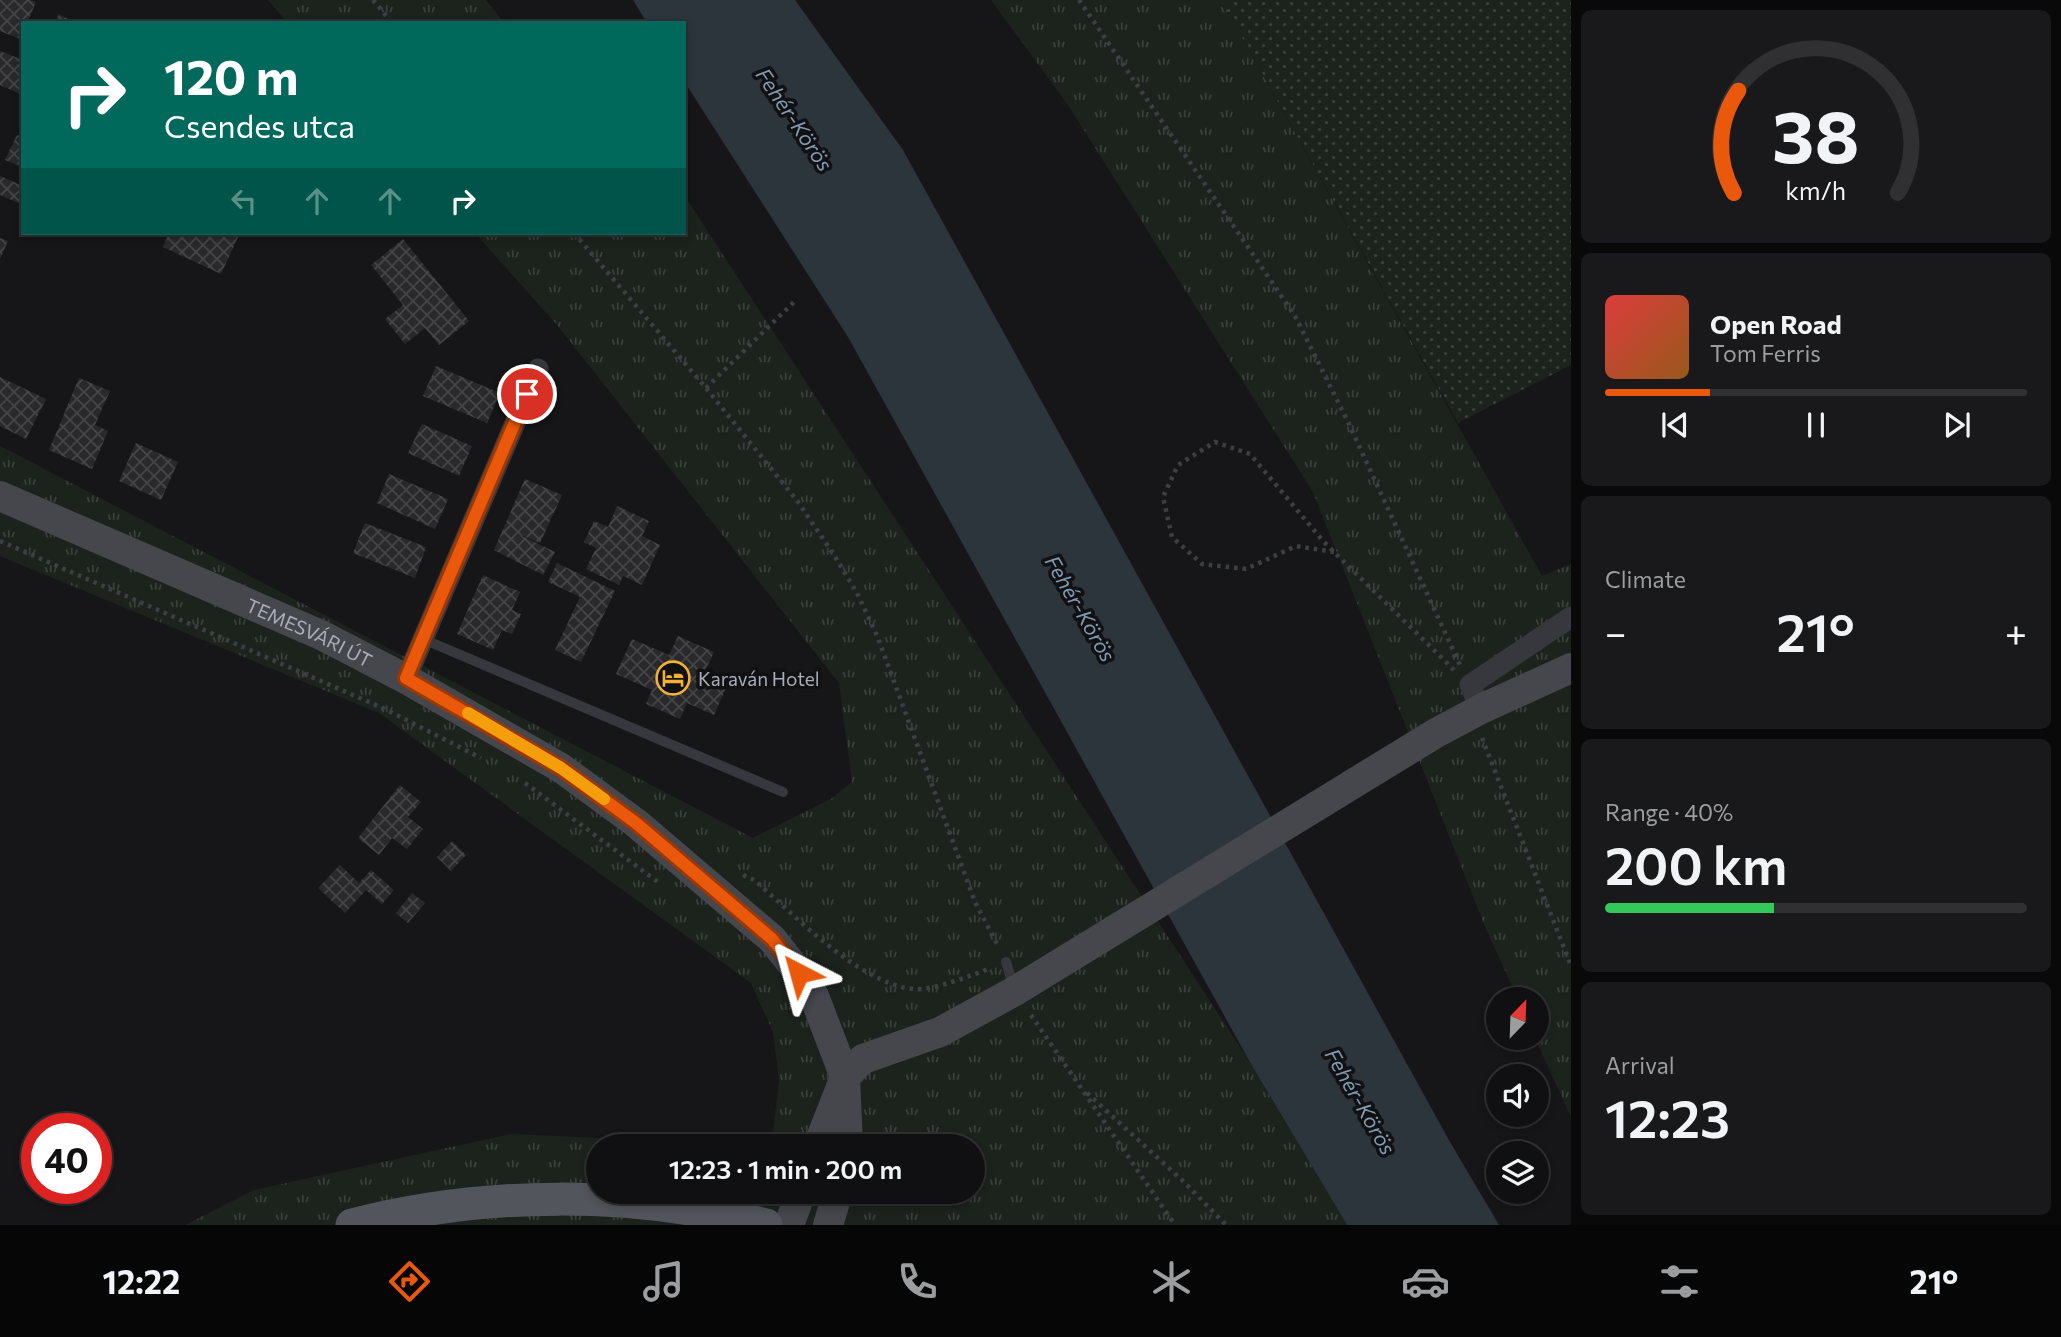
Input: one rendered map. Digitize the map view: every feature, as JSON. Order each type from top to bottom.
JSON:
[{"type":"main road","points":[[352,1225],[436,1207],[488,1200],[531,1199],[650,1205],[700,1211],[766,1225]]},
{"type":"street","points":[[406,678],[538,369]]},
{"type":"street","name":"TEMESVÁRI ÚT","points":[[0,496],[321,635],[406,678],[561,768],[636,823],[772,939],[799,973],[814,996],[845,1077],[847,1134]]},
{"type":"street","points":[[1477,709],[1571,617]]},
{"type":"street","points":[[823,1134],[845,1077],[863,1059],[940,1032],[1015,991],[1477,709],[1571,668]]},
{"type":"street","points":[[789,1225],[797,1204]]},
{"type":"street","points":[[828,1225],[834,1204]]},
{"type":"lane","points":[[423,639],[783,792]]},
{"type":"lane","points":[[1006,962],[1015,991]]},
{"type":"path","points":[[373,0],[390,21]]},
{"type":"path","points":[[1079,0],[1295,316],[1348,422],[1477,709],[1571,966]]},
{"type":"path","points":[[576,235],[706,388],[798,502],[856,593],[878,638],[975,902],[1006,962],[927,988],[914,989],[898,985],[848,961],[754,880],[735,873],[714,889]]},
{"type":"path","points":[[706,388],[797,299]]},
{"type":"path","points":[[1334,552],[1296,546],[1246,569],[1202,564],[1172,537],[1163,497],[1178,466],[1215,442],[1250,454],[1334,552],[1477,709]]},
{"type":"path","points":[[0,541],[385,709],[490,762]]},
{"type":"path","points":[[525,782],[667,889]]},
{"type":"path","points":[[1015,991],[1175,1225]]},
{"type":"path","points":[[1081,1088],[1184,1182],[1226,1225]]},
{"type":"green space","points":[[268,0],[486,0],[502,21],[286,21]]},
{"type":"green space","points":[[991,0],[1221,0],[1542,576],[1571,564],[1571,1117],[1540,1050],[1549,1050],[1549,987],[1513,987],[1486,929],[1313,492],[1068,105]]},
{"type":"green space","points":[[1221,0],[1571,0],[1571,365],[1458,423]]},
{"type":"green space","points":[[686,198],[1251,1064],[1347,1225],[185,1225],[254,1190],[511,1134],[586,1137],[586,1204],[985,1204],[985,1134],[766,1134],[773,1133],[779,1080],[773,1032],[751,983],[379,713],[0,556],[0,446],[753,838],[831,799],[852,782],[839,683],[558,326],[477,235],[686,235]]},
{"type":"water","name":"Fehér-Körös","points":[[633,0],[795,0],[903,150],[1450,1142],[1499,1225],[1347,1225],[1251,1064],[848,337],[686,84],[686,21],[646,21]]},
{"type":"building","points":[[0,0],[36,2],[28,21],[21,21],[20,39],[0,31]]},
{"type":"building","points":[[59,14],[72,21],[55,21]]},
{"type":"building","points":[[0,51],[21,59],[21,94],[0,85]]},
{"type":"building","points":[[17,135],[21,136],[21,166],[5,160]]},
{"type":"building","points":[[0,176],[21,185],[21,204],[0,195]]},
{"type":"building","points":[[168,235],[239,235],[221,274],[163,247]]},
{"type":"building","points":[[0,238],[8,241],[0,259]]},
{"type":"building","points":[[403,239],[469,321],[439,345],[425,328],[405,344],[385,319],[403,305],[371,265]]},
{"type":"building","points":[[436,366],[500,393],[487,423],[423,396]]},
{"type":"building","points":[[0,377],[46,399],[26,439],[0,426]]},
{"type":"building","points":[[79,378],[110,391],[95,425],[108,431],[92,469],[49,450]]},
{"type":"building","points":[[422,424],[472,446],[459,476],[408,453]]},
{"type":"building","points":[[136,443],[178,462],[161,500],[119,481]]},
{"type":"building","points":[[389,474],[448,499],[435,529],[377,503]]},
{"type":"building","points":[[525,479],[562,495],[540,543],[516,533],[555,552],[543,575],[494,550]]},
{"type":"building","points":[[617,506],[649,521],[642,536],[660,545],[642,585],[623,576],[619,585],[586,569],[596,548],[584,542],[594,521],[608,527]]},
{"type":"building","points":[[365,523],[426,547],[415,578],[353,553]]},
{"type":"building","points":[[557,563],[615,591],[581,662],[555,650],[580,597],[548,582]]},
{"type":"building","points":[[483,575],[520,592],[512,610],[521,614],[512,634],[502,630],[493,650],[457,634]]},
{"type":"building","name":"Karaván Hotel","points":[[678,636],[714,652],[705,671],[729,681],[714,715],[687,703],[680,719],[646,704],[652,690],[616,674],[632,639],[669,655]]},
{"type":"building","points":[[400,785],[421,802],[408,817],[423,829],[407,849],[392,838],[379,855],[358,838]]},
{"type":"building","points":[[452,841],[466,855],[451,871],[437,857]]},
{"type":"building","points":[[340,865],[359,883],[371,870],[394,890],[382,904],[366,890],[345,913],[318,888]]},
{"type":"building","points":[[412,893],[425,903],[408,923],[396,913]]},
{"type":"slow traffic","points":[[468,713],[561,768],[604,799]]},
{"type":"place","name":"Karaván Hotel","points":[[673,678]]},
{"type":"route","points":[[527,394],[406,678],[561,768],[636,823],[772,939],[799,973]]}]
